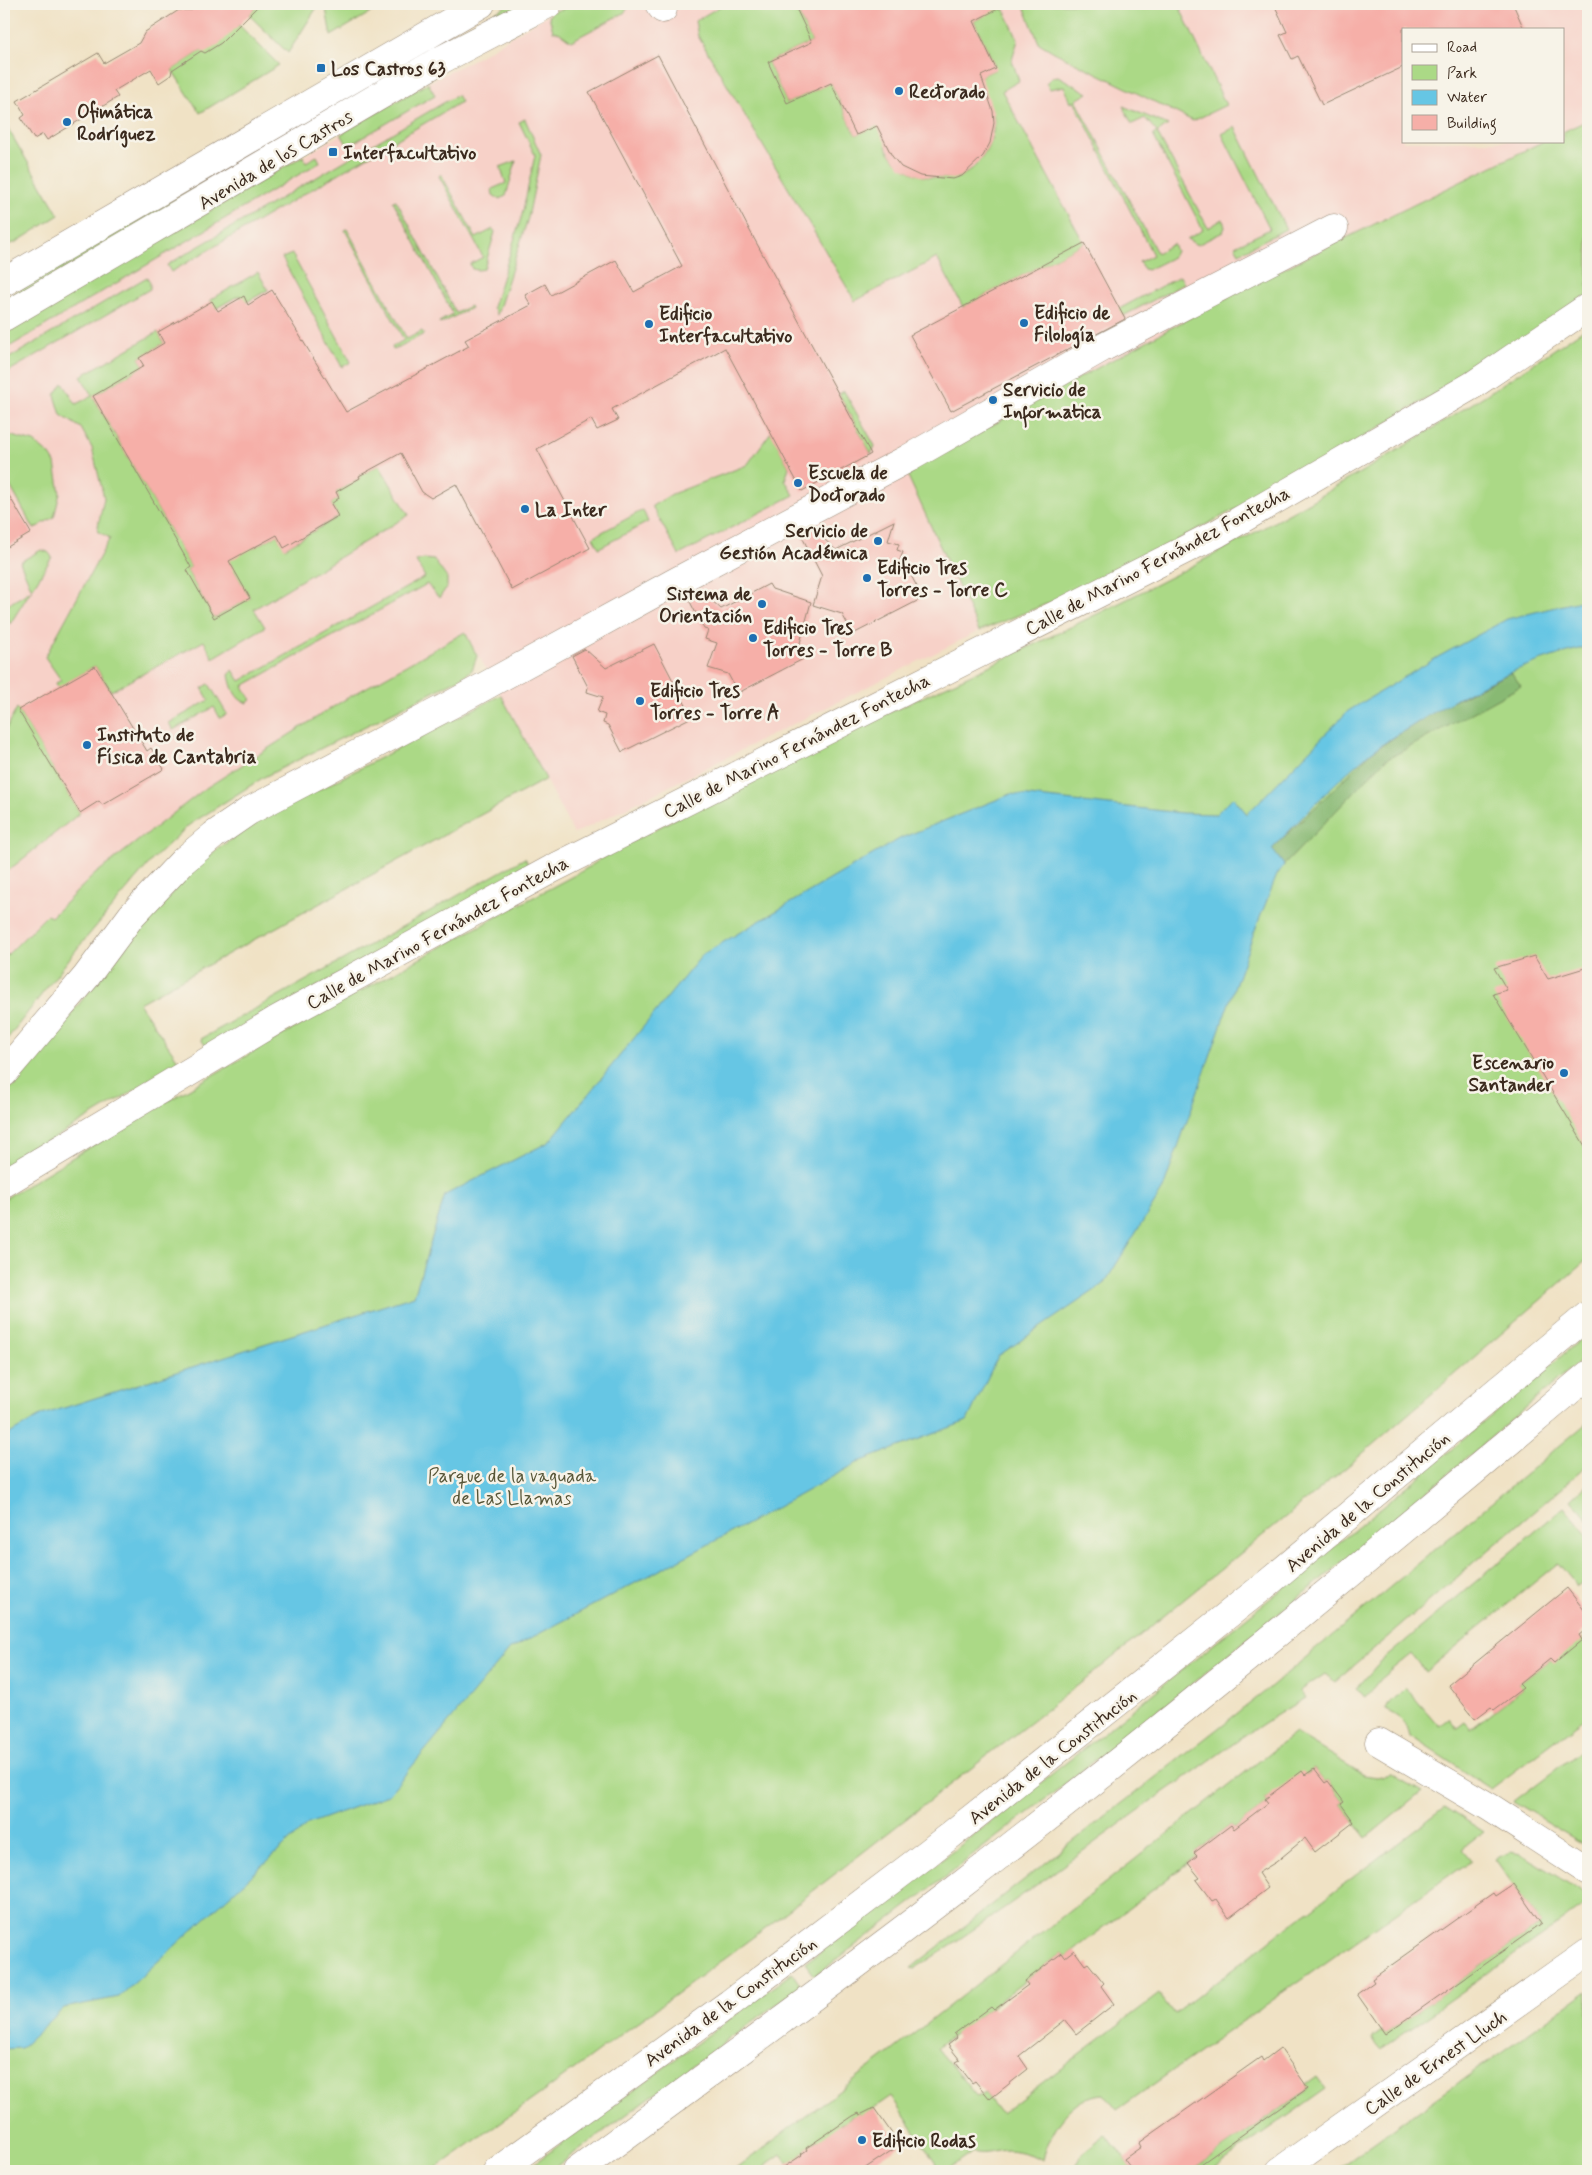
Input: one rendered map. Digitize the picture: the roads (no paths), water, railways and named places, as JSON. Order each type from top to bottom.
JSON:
[{"type":"street","name":"Avenida de los Castros","points":[[4,282],[481,4]]},
{"type":"street","name":"Avenida de los Castros","points":[[4,317],[437,62],[548,4]]},
{"type":"street","points":[[4,1073],[86,977],[132,915],[182,861],[214,835],[249,811],[909,458],[1102,348],[1334,228]]},
{"type":"street","name":"Calle de Marino Fernández Fontecha","points":[[4,1183],[278,1019],[552,869],[1218,533],[1473,385],[1588,307]]},
{"type":"street","name":"Avenida de la Constitución","points":[[496,2171],[730,2003],[928,1853],[1269,1582],[1588,1315]]},
{"type":"street","points":[[577,2171],[758,2039],[933,1906],[1162,1727],[1430,1508],[1588,1375]]},
{"type":"street","points":[[1379,1742],[1491,1808],[1588,1872]]},
{"type":"street","name":"Calle de Ernest Lluch","points":[[1280,2171],[1588,1952]]},
{"type":"water","points":[[1588,599],[1588,647],[1542,660],[1475,689],[1387,741],[1346,773],[1272,849],[1284,865],[1277,875],[1253,935],[1163,1189],[1104,1284],[998,1356],[967,1421],[859,1462],[749,1523],[510,1649],[388,1795],[308,1824],[119,1997],[64,2008],[21,2048],[4,2049],[4,1437],[42,1415],[414,1296],[445,1195],[549,1142],[703,954],[901,838],[1011,794],[1182,813],[1216,814],[1233,797],[1247,814],[1348,711],[1438,657],[1507,619]]},
{"type":"place","name":"Los Castros 63","points":[[321,68]]},
{"type":"place","name":"Rectorado","points":[[899,91]]},
{"type":"place","name":"Ofimática Rodríguez","points":[[67,122]]},
{"type":"place","name":"Interfacultativo","points":[[333,152]]},
{"type":"place","name":"Edificio de Filología","points":[[1024,323]]},
{"type":"place","name":"Edificio Interfacultativo","points":[[649,324]]},
{"type":"place","name":"Servicio de Informatica","points":[[993,400]]},
{"type":"place","name":"Escuela de Doctorado","points":[[798,483]]},
{"type":"place","name":"La Inter","points":[[525,509]]},
{"type":"place","name":"Servicio de Gestión Académica","points":[[878,541]]},
{"type":"place","name":"Edificio Tres Torres - Torre C","points":[[867,578]]},
{"type":"place","name":"Sistema de Orientación","points":[[762,604]]},
{"type":"place","name":"Edificio Tres Torres - Torre B","points":[[753,638]]},
{"type":"place","name":"Edificio Tres Torres - Torre A","points":[[640,701]]},
{"type":"place","name":"Instituto de Física de Cantabria","points":[[87,745]]},
{"type":"place","name":"Escenario Santander","points":[[1564,1073]]},
{"type":"place","name":"Edificio Rodas","points":[[862,2140]]},
{"type":"park label","name":"Parque de la vaguada de Las Llamas","points":[[512,1486]]}]
